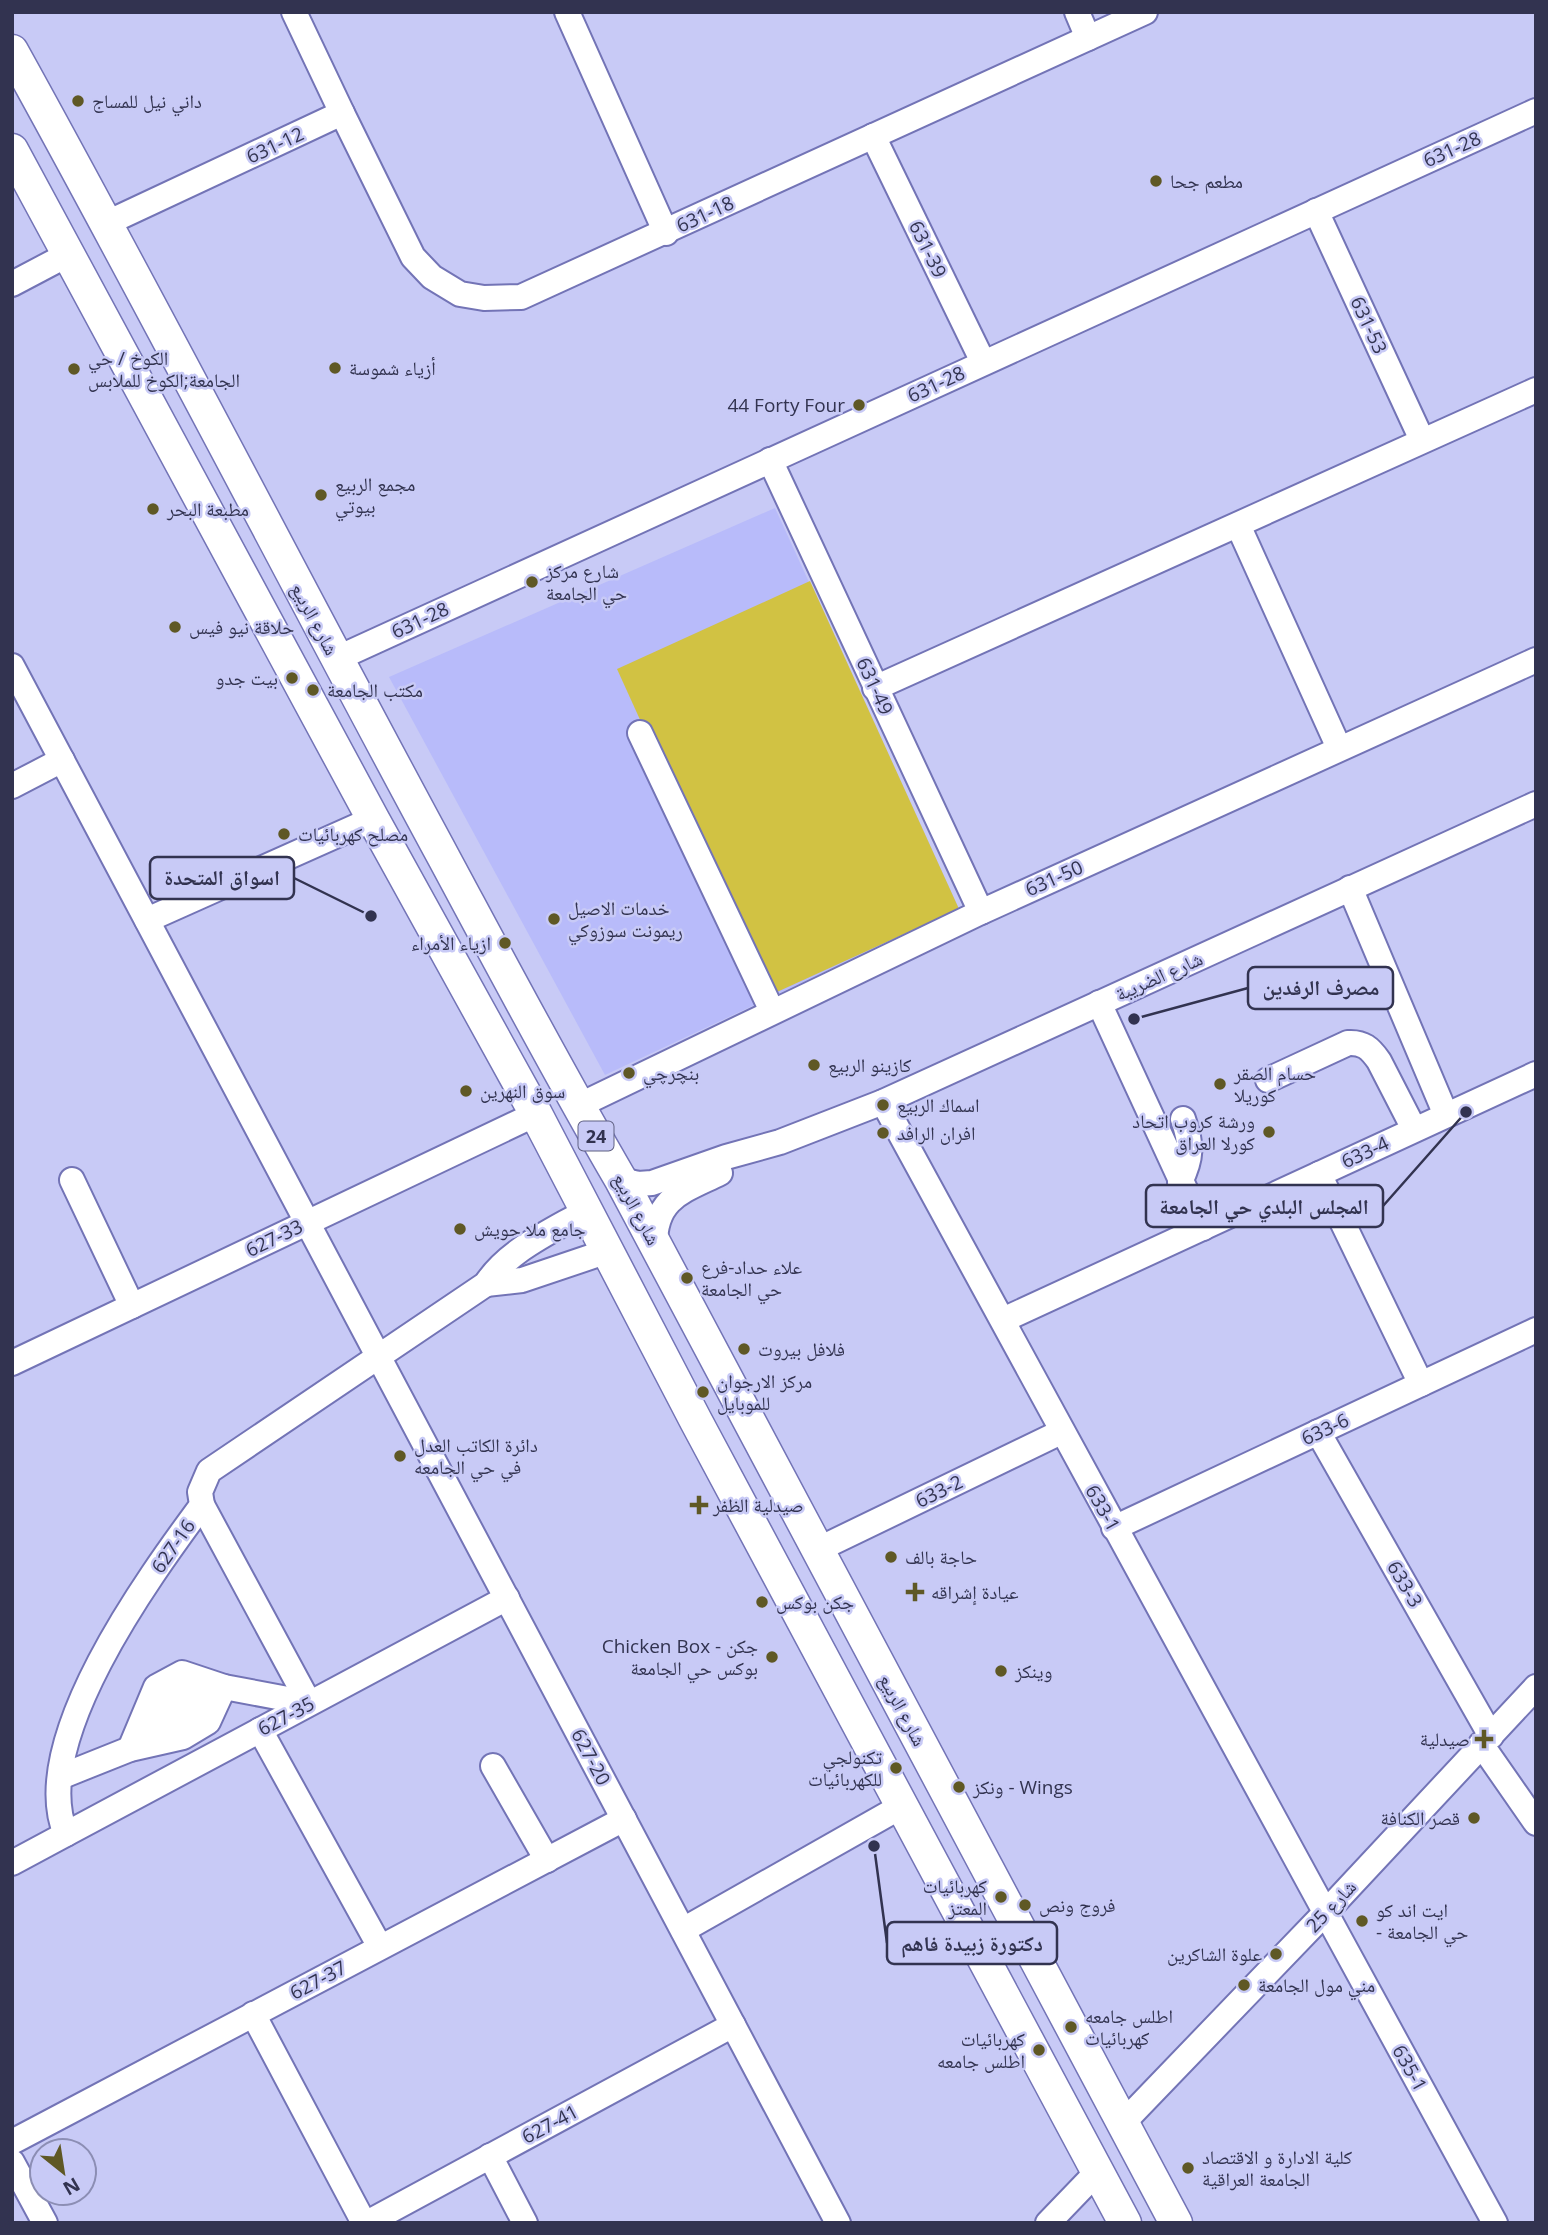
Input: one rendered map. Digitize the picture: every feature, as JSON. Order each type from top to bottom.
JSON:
[{"type":"main road","name":"شارع الربيع","points":[[12,51],[107,223],[336,659],[578,1106],[621,1180],[1176,2223]]},
{"type":"main road","name":"24","points":[[12,150],[373,819],[536,1114],[1125,2223]]},
{"type":"main road","points":[[171,447],[213,424]]},
{"type":"main road","points":[[982,1953],[993,1963],[1009,1962],[1016,1958],[1023,1944],[1019,1929]]},
{"type":"main road","points":[[1020,2025],[1020,2006],[1029,1996],[1042,1993],[1059,2003]]},
{"type":"street","points":[[294,12],[342,113]]},
{"type":"street","points":[[1077,12],[1088,38]]},
{"type":"street","name":"631-18","points":[[342,113],[413,257],[432,277],[460,294],[484,298],[521,297],[1145,12]]},
{"type":"street","points":[[575,15],[666,233]]},
{"type":"street","name":"631-28","points":[[336,659],[1536,111]]},
{"type":"street","name":"631-12","points":[[107,223],[342,113]]},
{"type":"street","name":"631-39","points":[[873,136],[984,362]]},
{"type":"street","name":"631-53","points":[[1316,211],[1422,440]]},
{"type":"street","points":[[12,284],[67,255]]},
{"type":"street","points":[[875,688],[1536,390]]},
{"type":"street","name":"631-49","points":[[770,460],[981,912]]},
{"type":"street","points":[[1238,526],[1339,748]]},
{"type":"street","name":"631-50","points":[[578,1106],[981,912],[1536,660]]},
{"type":"street","name":"627-20","points":[[12,666],[838,2223]]},
{"type":"street","points":[[640,733],[772,1011]]},
{"type":"street","points":[[12,786],[62,760]]},
{"type":"street","name":"شارع الضريبة","points":[[621,1180],[638,1184],[652,1183],[780,1142],[883,1102],[1536,804]]},
{"type":"street","points":[[147,920],[373,819]]},
{"type":"street","points":[[1350,888],[1446,1115]]},
{"type":"street","points":[[1100,1003],[1203,1227]]},
{"type":"street","points":[[1268,1080],[1348,1043],[1359,1042],[1372,1050],[1379,1060],[1414,1129]]},
{"type":"street","name":"633-4","points":[[1003,1320],[1536,1074]]},
{"type":"street","name":"633-1","points":[[883,1102],[1325,1913]]},
{"type":"street","name":"627-33","points":[[12,1363],[536,1114]]},
{"type":"street","points":[[1180,1182],[1189,1160],[1191,1144],[1183,1119]]},
{"type":"street","name":"شارع الضريبة","points":[[655,1244],[655,1223],[672,1198],[780,1142]]},
{"type":"street","points":[[1320,1174],[1421,1384]]},
{"type":"street","points":[[72,1180],[132,1306]]},
{"type":"street","name":"627-16","points":[[66,1834],[57,1801],[67,1739],[97,1666],[132,1605],[202,1505],[200,1492],[209,1471],[486,1284],[495,1270],[509,1259],[586,1211]]},
{"type":"street","name":"627-16","points":[[486,1284],[522,1280],[608,1251]]},
{"type":"street","name":"633-6","points":[[1114,1528],[1536,1330]]},
{"type":"street","name":"633-2","points":[[817,1550],[1061,1432]]},
{"type":"street","name":"633-3","points":[[1318,1432],[1486,1740],[1536,1823]]},
{"type":"street","points":[[202,1505],[309,1703]]},
{"type":"street","name":"627-35","points":[[66,1834],[507,1598]]},
{"type":"street","name":"شارع 25","points":[[1123,2123],[1325,1913],[1536,1686]]},
{"type":"street","points":[[130,1749],[162,1704],[191,1689],[224,1687],[309,1703]]},
{"type":"street","points":[[60,1777],[130,1749],[183,1737],[208,1722],[224,1687]]},
{"type":"street","points":[[260,1730],[380,1947]]},
{"type":"street","points":[[493,1766],[547,1860]]},
{"type":"street","points":[[683,1930],[902,1806]]},
{"type":"street","name":"627-37","points":[[12,2142],[624,1819]]},
{"type":"street","points":[[12,1863],[66,1834]]},
{"type":"street","name":"635-1","points":[[1325,1913],[1495,2223]]},
{"type":"street","points":[[253,2014],[365,2223]]},
{"type":"street","name":"627-41","points":[[365,2223],[733,2025]]},
{"type":"street","points":[[490,2156],[525,2223]]},
{"type":"street","points":[[12,2162],[45,2223]]},
{"type":"street","points":[[1048,2223],[1099,2170]]},
{"type":"shaded area","points":[[775,508],[959,909],[605,1075],[389,677]]},
{"type":"shaded area","points":[[810,581],[959,909],[766,997],[617,669]]},
{"type":"place","name":"داني نيل للمساج","points":[[78,101]]},
{"type":"place","name":"مطعم جحا","points":[[1156,181]]},
{"type":"place","name":"أزياء شموسة","points":[[335,368]]},
{"type":"place","name":"الكوخ / حي الجامعة;الكوخ للملابس","points":[[74,369]]},
{"type":"place","name":"44 Forty Four","points":[[859,405]]},
{"type":"place","name":"مجمع الربيع بيوتي","points":[[321,495]]},
{"type":"place","name":"مطبعة البحر","points":[[153,509]]},
{"type":"place","name":"شارع مركز حي الجامعة","points":[[532,582]]},
{"type":"place","name":"حلاقة نيو فيس","points":[[175,627]]},
{"type":"place","name":"بيت جدو","points":[[292,678]]},
{"type":"place","name":"مكتب الجامعة","points":[[313,690]]},
{"type":"place","name":"مصلح كهربائيات","points":[[284,834]]},
{"type":"place","name":"اسواق المتحدة","points":[[371,916]]},
{"type":"place","name":"خدمات الاصيل ريمونت سوزوكي","points":[[554,919]]},
{"type":"place","name":"ازياء الأمراء","points":[[505,943]]},
{"type":"place","name":"مصرف الرفدين","points":[[1134,1019]]},
{"type":"place","name":"كازينو الربيع","points":[[814,1065]]},
{"type":"place","name":"بنچرچي","points":[[629,1073]]},
{"type":"place","name":"حسام الصقر كوريلا","points":[[1220,1084]]},
{"type":"place","name":"سوق النهرين","points":[[466,1091]]},
{"type":"place","name":"اسماك الربيع","points":[[883,1105]]},
{"type":"place","name":"المجلس البلدي حي الجامعة","points":[[1466,1112]]},
{"type":"place","name":"ورشة كروب اتحاد كورلا العراق","points":[[1269,1132]]},
{"type":"place","name":"افران الرافد","points":[[883,1133]]},
{"type":"place","name":"جامع ملا حويش","points":[[460,1229]]},
{"type":"place","name":"علاء حداد-فرع حي الجامعة","points":[[687,1278]]},
{"type":"place","name":"فلافل بيروت","points":[[744,1349]]},
{"type":"place","name":"مركز الارجوان للموبايل","points":[[703,1392]]},
{"type":"place","name":"دائرة الكاتب العدل في حي الجامعه","points":[[400,1456]]},
{"type":"place","name":"صيدلية الظفر","points":[[699,1505]]},
{"type":"place","name":"حاجة بالف","points":[[891,1557]]},
{"type":"place","name":"عيادة إشراقه","points":[[915,1592]]},
{"type":"place","name":"جكن بوكس","points":[[762,1602]]},
{"type":"place","name":"Chicken Box - جكن بوكس حي الجامعة","points":[[772,1657]]},
{"type":"place","name":"وينكز","points":[[1001,1671]]},
{"type":"place","name":"صيدلية","points":[[1484,1739]]},
{"type":"place","name":"تكنولجي للكهربائيات","points":[[896,1768]]},
{"type":"place","name":"ونكز - Wings","points":[[959,1787]]},
{"type":"place","name":"قصر الكنافة","points":[[1474,1818]]},
{"type":"place","name":"دكتورة زبيدة فاهم","points":[[874,1846]]},
{"type":"place","name":"كهربائيات المعتز","points":[[1001,1897]]},
{"type":"place","name":"فروج ونص","points":[[1025,1905]]},
{"type":"place","name":"ايت اند كو - حي الجامعة","points":[[1362,1921]]},
{"type":"place","name":"علوة الشاكرين","points":[[1276,1954]]},
{"type":"place","name":"مني مول الجامعة","points":[[1244,1985]]},
{"type":"place","name":"اطلس جامعه كهربائيات","points":[[1071,2027]]},
{"type":"place","name":"كهربائيات اطلس جامعه","points":[[1039,2050]]},
{"type":"place","name":"كلية الادارة و الاقتصاد الجامعة العراقية","points":[[1188,2168]]}]
